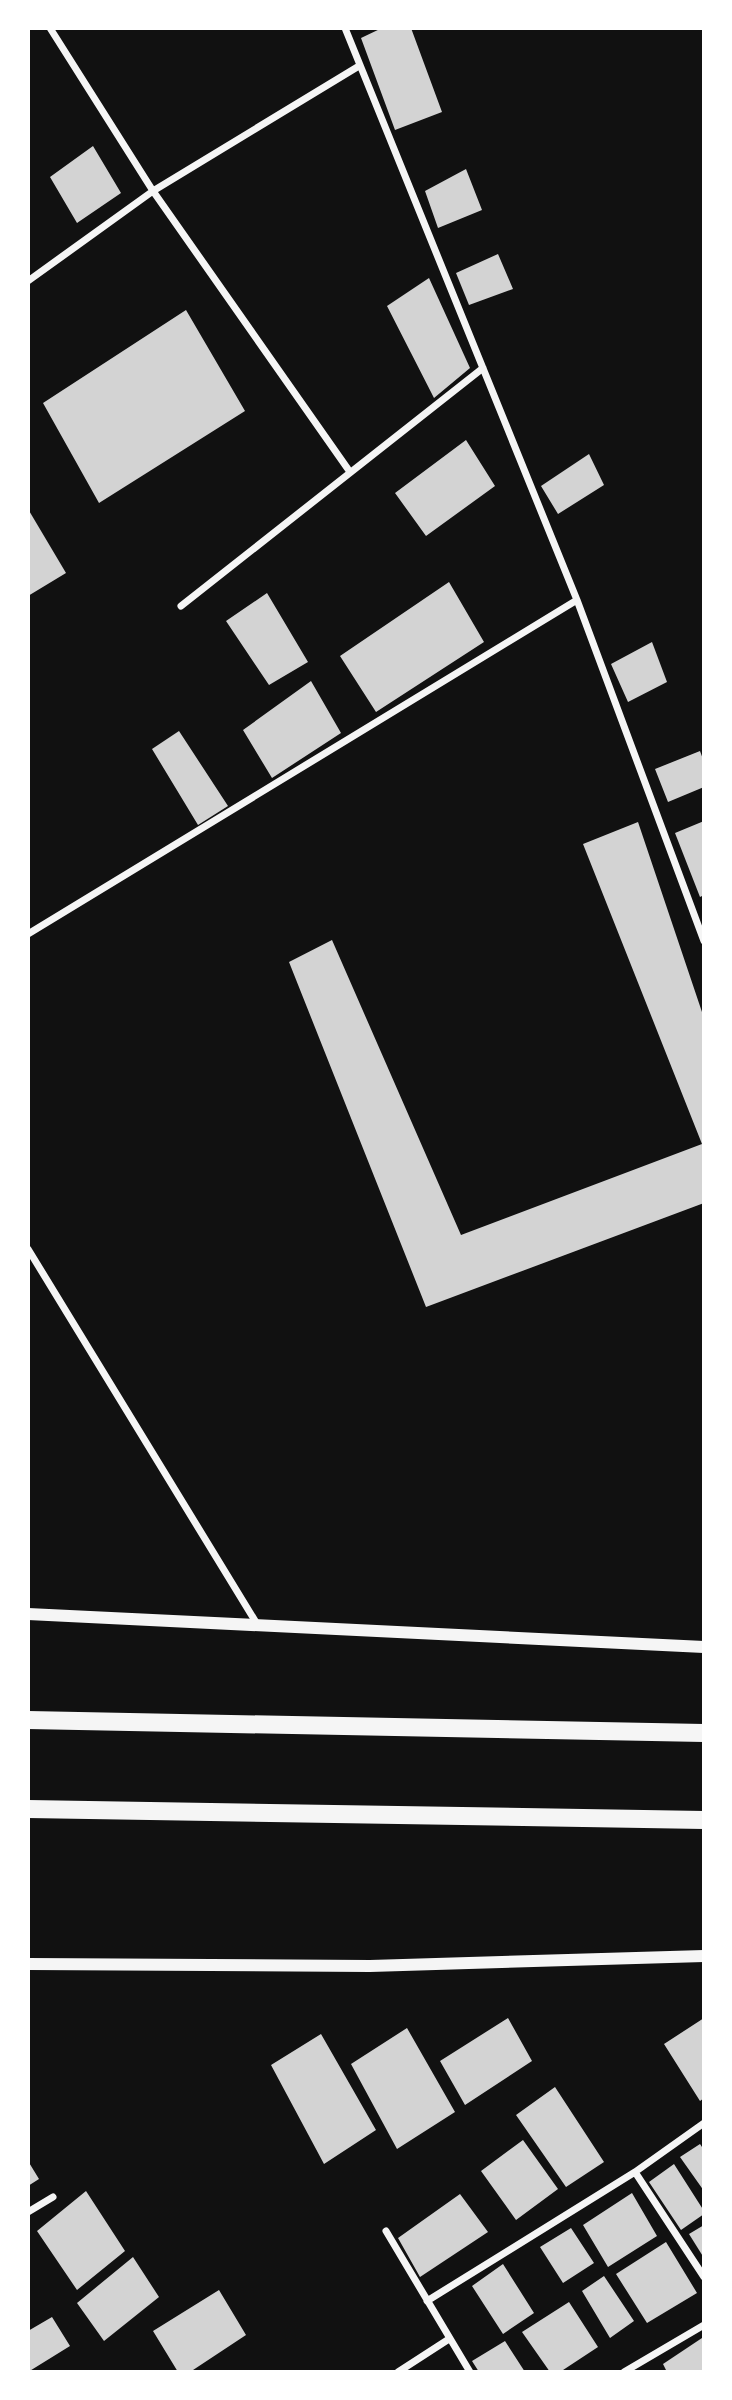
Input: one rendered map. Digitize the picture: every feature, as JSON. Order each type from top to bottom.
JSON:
[{"type":"main road","points":[[28,1720],[704,1733]]},
{"type":"main road","points":[[28,1809],[704,1820]]},
{"type":"street","points":[[50,28],[153,191],[350,472]]},
{"type":"street","points":[[345,28],[577,600],[704,941]]},
{"type":"street","points":[[28,281],[153,191],[359,66]]},
{"type":"street","points":[[181,606],[483,369]]},
{"type":"street","points":[[28,934],[577,600]]},
{"type":"street","points":[[28,1249],[257,1625]]},
{"type":"street","points":[[28,1614],[704,1647]]},
{"type":"street","points":[[28,1964],[370,1966],[704,1956]]},
{"type":"street","points":[[427,2301],[635,2172],[704,2123]]},
{"type":"street","points":[[635,2172],[704,2277]]},
{"type":"street","points":[[28,2212],[53,2197]]},
{"type":"street","points":[[386,2231],[470,2372]]},
{"type":"street","points":[[624,2372],[704,2325]]},
{"type":"street","points":[[398,2372],[449,2339]]},
{"type":"building","points":[[382,28],[411,28],[442,112],[395,130],[361,38]]},
{"type":"building","points":[[93,146],[121,193],[77,223],[50,177]]},
{"type":"building","points":[[466,169],[482,210],[438,228],[425,191]]},
{"type":"building","points":[[498,254],[513,289],[469,305],[456,273]]},
{"type":"building","points":[[429,278],[470,368],[434,398],[387,306]]},
{"type":"building","points":[[186,310],[245,411],[99,503],[43,403]]},
{"type":"building","points":[[466,440],[495,486],[426,536],[395,493]]},
{"type":"building","points":[[589,454],[604,485],[558,514],[541,486]]},
{"type":"building","points":[[28,509],[66,573],[28,596]]},
{"type":"building","points":[[449,582],[484,642],[376,712],[340,656]]},
{"type":"building","points":[[267,593],[308,662],[269,685],[226,621]]},
{"type":"building","points":[[652,642],[667,682],[628,702],[611,664]]},
{"type":"building","points":[[311,681],[341,733],[272,778],[243,730]]},
{"type":"building","points":[[179,731],[228,806],[198,825],[152,749]]},
{"type":"building","points":[[700,751],[704,762],[704,787],[668,802],[655,769]]},
{"type":"building","points":[[704,821],[704,895],[700,897],[675,833]]},
{"type":"building","points":[[638,822],[704,1018],[704,1203],[426,1307],[289,962],[332,940],[461,1235],[702,1144],[583,844]]},
{"type":"building","points":[[508,2018],[532,2061],[465,2105],[440,2061]]},
{"type":"building","points":[[704,2018],[704,2098],[700,2101],[664,2044]]},
{"type":"building","points":[[407,2028],[455,2112],[397,2149],[351,2064]]},
{"type":"building","points":[[321,2034],[376,2130],[324,2164],[271,2065]]},
{"type":"building","points":[[555,2087],[604,2162],[566,2187],[516,2115]]},
{"type":"building","points":[[523,2140],[558,2189],[516,2220],[481,2171]]},
{"type":"building","points":[[700,2144],[704,2150],[704,2191],[680,2157]]},
{"type":"building","points":[[28,2161],[39,2179],[28,2186]]},
{"type":"building","points":[[674,2164],[704,2211],[704,2214],[681,2230],[649,2182]]},
{"type":"building","points":[[86,2191],[125,2251],[77,2290],[37,2231]]},
{"type":"building","points":[[632,2193],[657,2236],[608,2267],[583,2225]]},
{"type":"building","points":[[460,2194],[488,2232],[420,2277],[398,2238]]},
{"type":"building","points":[[704,2225],[704,2258],[689,2234]]},
{"type":"building","points":[[571,2228],[594,2263],[563,2283],[540,2247]]},
{"type":"building","points":[[666,2242],[697,2293],[647,2323],[616,2274]]},
{"type":"building","points":[[133,2257],[159,2297],[104,2341],[77,2303]]},
{"type":"building","points":[[503,2264],[534,2313],[503,2334],[472,2286]]},
{"type":"building","points":[[604,2276],[634,2321],[610,2338],[582,2291]]},
{"type":"building","points":[[219,2290],[246,2335],[190,2372],[178,2372],[153,2331]]},
{"type":"building","points":[[569,2302],[598,2347],[560,2372],[550,2372],[522,2332]]},
{"type":"building","points":[[52,2317],[70,2346],[28,2372],[28,2331]]},
{"type":"building","points":[[702,2338],[704,2372],[667,2372],[663,2364]]},
{"type":"building","points":[[505,2341],[525,2372],[479,2372],[472,2361]]}]
